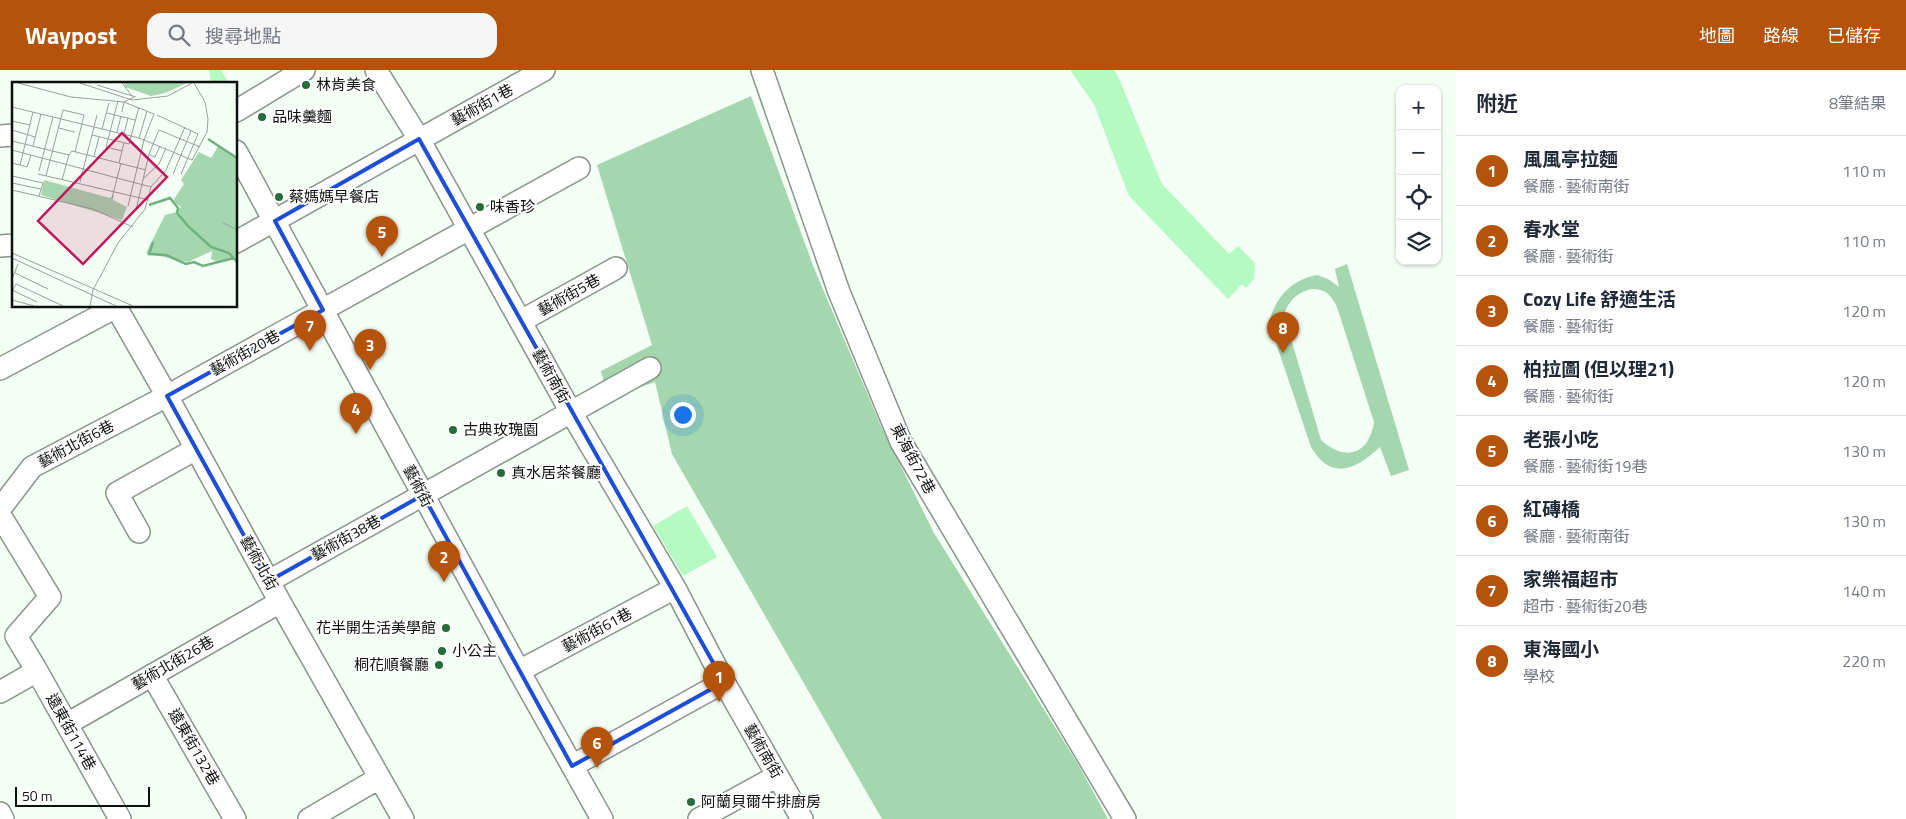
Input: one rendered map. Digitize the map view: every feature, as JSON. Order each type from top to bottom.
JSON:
[{"type":"street","points":[[238,111],[304,70]]},
{"type":"street","name":"藝術南街","points":[[376,70],[419,139],[470,228],[572,414],[674,588],[724,682],[802,819]]},
{"type":"street","name":"藝術街1巷","points":[[238,241],[544,70]]},
{"type":"street","name":"東海街72巷","points":[[762,70],[838,292],[901,442],[1125,819]]},
{"type":"street","name":"藝術街","points":[[238,155],[519,671],[602,819]]},
{"type":"street","name":"藝術街20巷","points":[[167,396],[579,168]]},
{"type":"street","name":"藝術街5巷","points":[[521,321],[616,268]]},
{"type":"street","points":[[0,369],[115,308]]},
{"type":"street","name":"藝術北街","points":[[118,308],[280,602],[403,819]]},
{"type":"street","name":"藝術街38巷","points":[[269,581],[572,414],[650,368]]},
{"type":"street","name":"藝術北街6巷","points":[[0,509],[32,467],[167,396]]},
{"type":"street","points":[[139,532],[117,493],[196,449]]},
{"type":"street","name":"遠東街114巷","points":[[0,515],[50,597],[16,636],[120,819]]},
{"type":"street","name":"藝術街61巷","points":[[519,671],[674,588]]},
{"type":"street","name":"藝術北街26巷","points":[[67,724],[280,602]]},
{"type":"street","points":[[0,692],[37,671]]},
{"type":"street","name":"遠東街132巷","points":[[152,676],[235,819]]},
{"type":"street","points":[[572,766],[724,682]]},
{"type":"street","points":[[699,819],[777,776]]},
{"type":"street","points":[[309,819],[379,778]]},
{"type":"street","points":[[0,814],[3,819]]},
{"type":"highlighted area","points":[[419,139],[724,682],[572,766],[423,495],[269,581],[167,396],[323,310],[275,221]]},
{"type":"green space","points":[[751,96],[814,268],[881,426],[934,533],[1078,764],[1108,819],[882,819],[672,454],[655,382],[608,398],[601,371],[652,345],[597,165]]},
{"type":"green space","points":[[1347,264],[1409,470],[1391,476],[1380,447],[1362,461],[1344,468],[1327,465],[1319,458],[1311,447],[1269,322],[1280,297],[1292,285],[1308,277],[1317,275],[1328,279],[1339,287],[1335,269]],"holes":[[[1313,289],[1328,293],[1337,307],[1374,422],[1367,442],[1355,452],[1339,451],[1321,440],[1284,315],[1288,305],[1298,294]]]},
{"type":"building","points":[[209,70],[221,70],[228,82],[211,82]]},
{"type":"building","points":[[1070,70],[1114,70],[1162,184],[1229,254],[1238,246],[1255,263],[1254,279],[1246,288],[1242,284],[1228,299],[1129,196],[1094,104]]},
{"type":"building","points":[[687,506],[717,557],[683,576],[653,526]]},
{"type":"place","name":"林肯美食","points":[[306,85]]},
{"type":"place","name":"品味羹麵","points":[[262,117]]},
{"type":"place","name":"蔡媽媽早餐店","points":[[279,197]]},
{"type":"place","name":"味香珍","points":[[480,207]]},
{"type":"place","name":"老張小吃","points":[[382,257]]},
{"type":"place","name":"家樂福超市","points":[[310,351]]},
{"type":"place","name":"東海國小","points":[[1283,353]]},
{"type":"place","name":"Cozy Life 舒適生活","points":[[370,370]]},
{"type":"place","name":"古典玫瑰園","points":[[453,430]]},
{"type":"place","name":"柏拉圖 (但以理21)","points":[[356,434]]},
{"type":"place","name":"真水居茶餐廳","points":[[501,473]]},
{"type":"place","name":"春水堂","points":[[444,582]]},
{"type":"place","name":"花半開生活美學館","points":[[446,628]]},
{"type":"place","name":"小公主","points":[[442,651]]},
{"type":"place","name":"桐花順餐廳","points":[[439,665]]},
{"type":"place","name":"風風亭拉麵","points":[[719,702]]},
{"type":"place","name":"紅磚橋","points":[[597,768]]},
{"type":"place","name":"阿蘭貝爾牛排廚房","points":[[691,802]]}]
